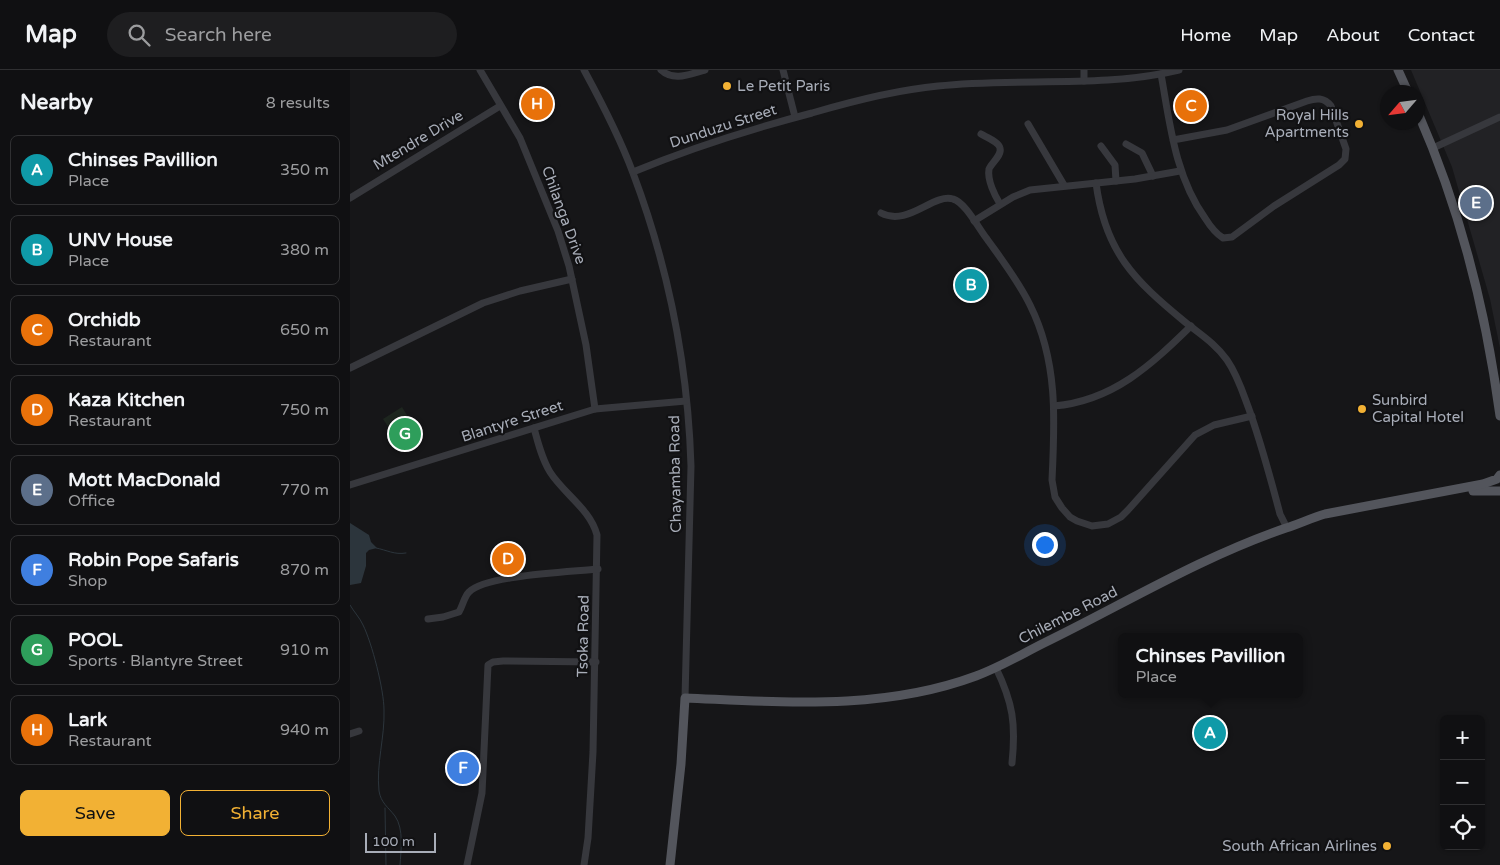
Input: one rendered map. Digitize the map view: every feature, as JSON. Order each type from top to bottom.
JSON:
[{"type":"main road","points":[[1398,70],[1405,85]]},
{"type":"main road","points":[[1425,129],[1446,183],[1480,299],[1499,397],[1500,416]]},
{"type":"main road","points":[[1500,476],[1500,486]]},
{"type":"main road","points":[[1451,491],[1491,482],[1500,476]]},
{"type":"main road","points":[[1451,491],[1500,491]]},
{"type":"main road","name":"Chilembe Road","points":[[685,698],[810,702],[858,701],[929,689],[996,668],[1219,554],[1262,536],[1308,519],[1331,513],[1451,491]]},
{"type":"main road","name":"Chayamba Road","points":[[670,865],[681,764],[685,698]]},
{"type":"street","name":"Chilanga Drive","points":[[480,70],[520,138],[558,231],[572,279],[586,345],[595,409]]},
{"type":"street","name":"Chayamba Road","points":[[584,70],[633,172],[667,284],[679,344],[690,428],[691,474],[685,698]]},
{"type":"street","points":[[661,70],[675,77],[705,70]]},
{"type":"street","points":[[783,70],[795,117]]},
{"type":"street","points":[[1084,70],[1084,81]]},
{"type":"street","name":"Dunduzu Street","points":[[633,172],[718,140],[864,99],[937,86],[988,82],[1108,80],[1161,74],[1178,70]]},
{"type":"street","points":[[1161,74],[1173,140],[1180,172],[1199,210],[1217,234],[1226,238],[1232,237],[1274,206],[1339,165],[1345,160],[1347,152],[1331,106],[1326,101],[1319,99],[1307,101],[1227,130],[1173,140]]},
{"type":"street","name":"Mtendre Drive","points":[[350,198],[500,106]]},
{"type":"street","points":[[1433,148],[1500,117]]},
{"type":"street","points":[[1028,124],[1064,185]]},
{"type":"street","points":[[981,134],[998,144],[1000,148],[1000,152],[990,167],[989,172],[995,195],[1000,204]]},
{"type":"street","points":[[1126,144],[1142,153],[1153,176]]},
{"type":"street","points":[[1101,146],[1115,165],[1116,181]]},
{"type":"street","points":[[974,221],[1000,204],[1030,190],[1180,172]]},
{"type":"street","points":[[1096,183],[1099,206],[1110,238],[1124,263],[1152,294],[1214,345],[1227,360],[1238,378],[1252,416],[1280,514],[1287,528]]},
{"type":"street","points":[[881,213],[896,217],[948,198],[958,202],[1004,263],[1031,306],[1050,363],[1054,406],[1052,480],[1055,497],[1070,517],[1092,526],[1108,524],[1121,517],[1195,435],[1214,425],[1252,416]]},
{"type":"street","points":[[350,368],[483,303],[520,291],[572,279]]},
{"type":"street","points":[[1054,406],[1087,400],[1122,384],[1144,370],[1191,326]]},
{"type":"street","name":"Blantyre Street","points":[[350,485],[595,409],[686,401]]},
{"type":"street","name":"Tsoka Road","points":[[534,428],[542,455],[550,472],[587,514],[596,529],[598,543],[591,793],[584,865]]},
{"type":"street","points":[[428,619],[458,612],[468,592],[483,584],[503,579],[598,569]]},
{"type":"street","points":[[467,865],[482,793],[488,665],[503,660],[596,662]]},
{"type":"street","points":[[996,668],[1003,681],[1013,712],[1012,763]]},
{"type":"street","points":[[350,734],[358,731]]},
{"type":"shaded area","points":[[1411,70],[1500,70],[1500,348],[1490,299],[1452,167],[1425,103],[1425,85],[1417,85]]},
{"type":"shaded area","points":[[402,407],[410,420],[391,431],[383,419]]},
{"type":"shaded area","points":[[350,523],[369,535],[371,542],[377,548],[366,553],[366,566],[361,583],[350,585]]},
{"type":"waterway","points":[[376,548],[394,553],[406,553]]},
{"type":"waterway","points":[[350,605],[366,633],[380,679],[384,720],[378,781],[379,791],[383,802],[395,816],[400,827],[400,865]]},
{"type":"waterway","points":[[385,808],[386,865]]},
{"type":"place","name":"Le Petit Paris","points":[[727,86]]},
{"type":"place","name":"Lark","points":[[537,104]]},
{"type":"place","name":"Orchidb","points":[[1191,106]]},
{"type":"place","name":"Royal Hills Apartments","points":[[1359,124]]},
{"type":"place","name":"Mott MacDonald","points":[[1476,203]]},
{"type":"place","name":"UNV House","points":[[971,285]]},
{"type":"place","name":"Sunbird Capital Hotel","points":[[1362,409]]},
{"type":"place","name":"POOL","points":[[405,434]]},
{"type":"place","name":"Kaza Kitchen","points":[[508,559]]},
{"type":"place","name":"Chinses Pavillion","points":[[1210,733]]},
{"type":"place","name":"Robin Pope Safaris","points":[[463,768]]},
{"type":"place","name":"South African Airlines","points":[[1387,846]]}]
